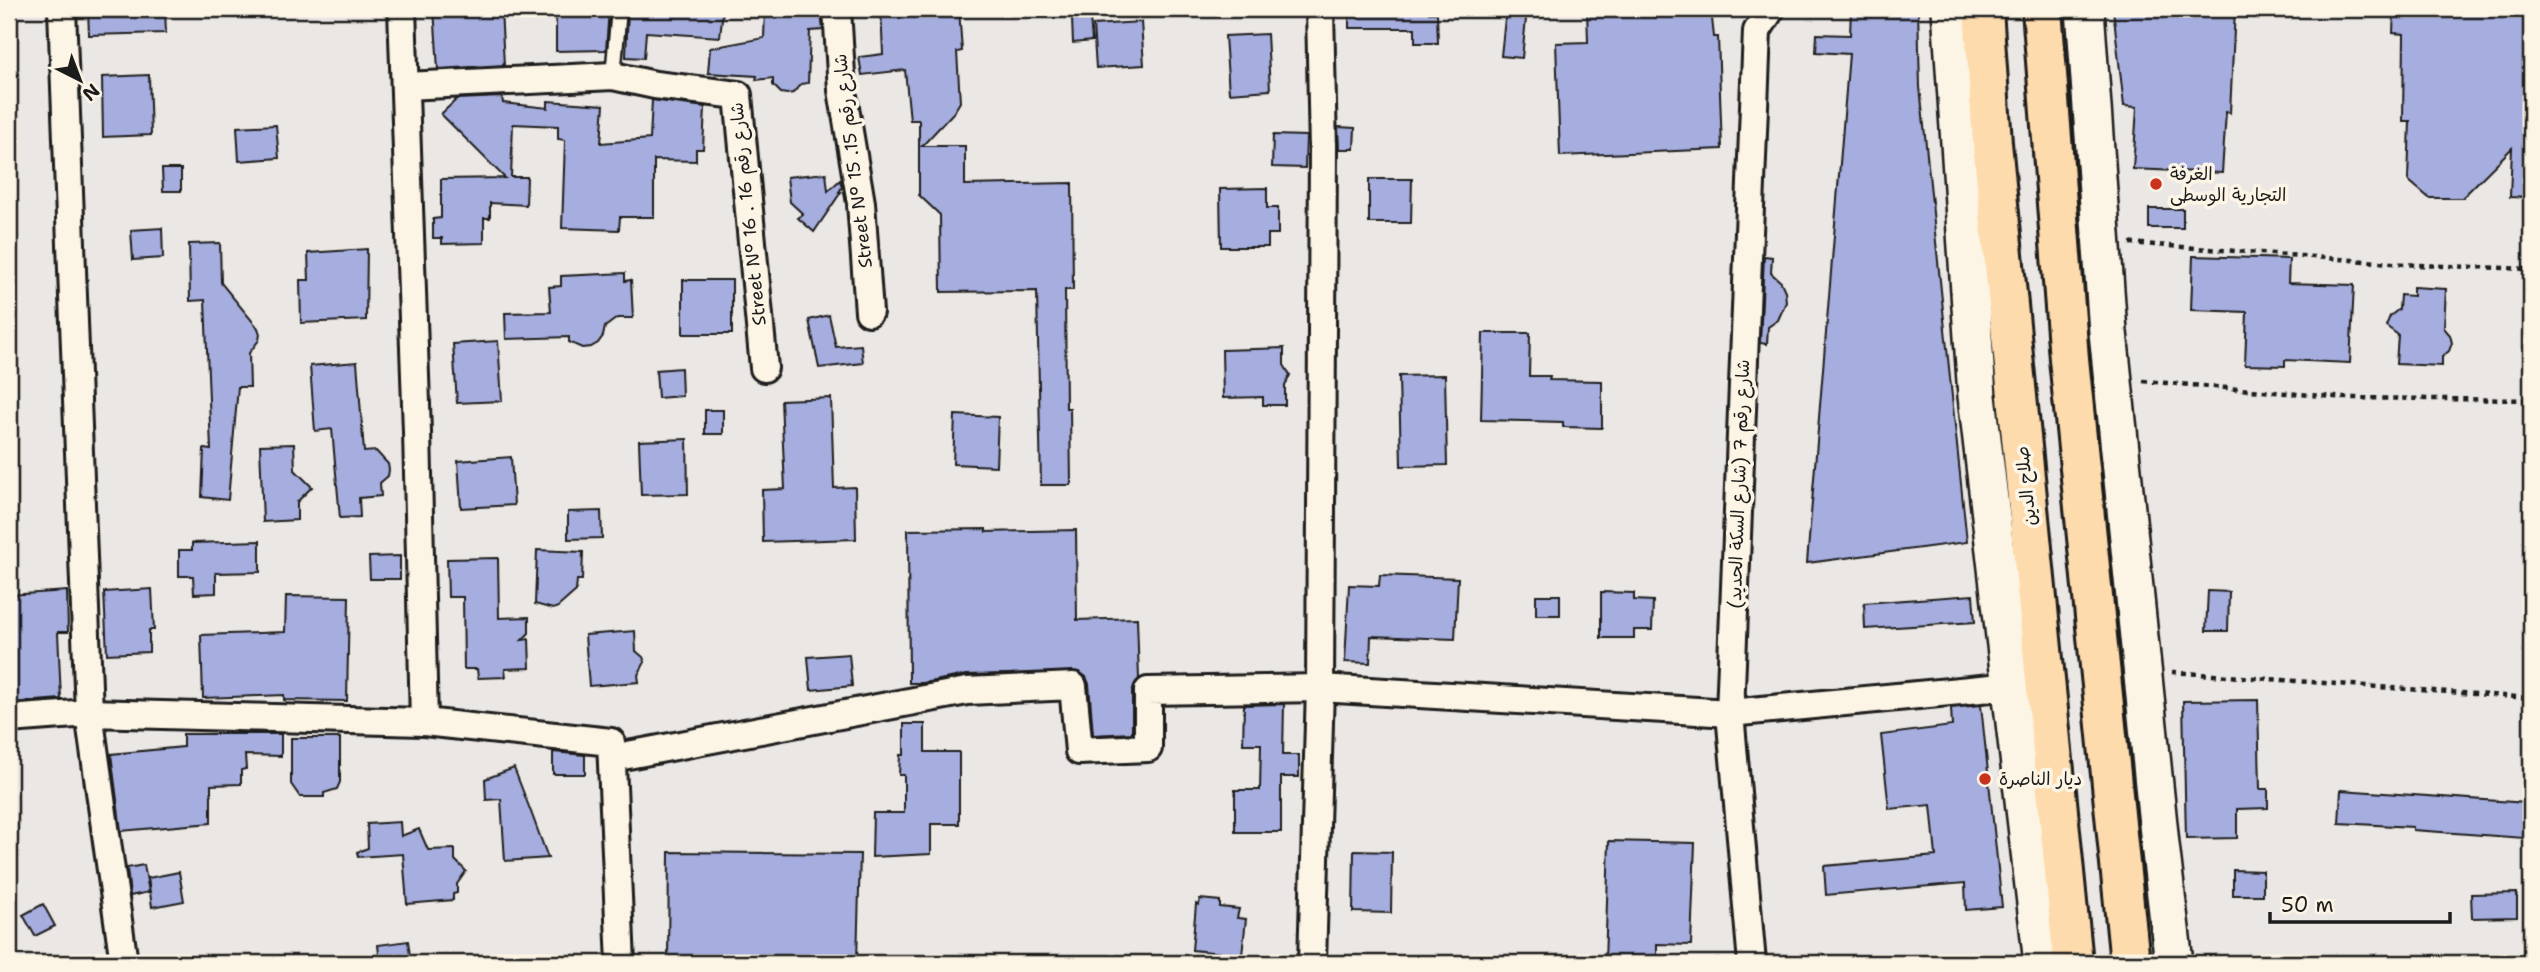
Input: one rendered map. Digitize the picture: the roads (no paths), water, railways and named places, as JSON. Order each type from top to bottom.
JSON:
[{"type":"highway","name":"صلاح الدين","points":[[1983,9],[1970,48],[1993,157],[2073,963]]},
{"type":"highway","points":[[2042,9],[2068,359],[2130,963]]},
{"type":"highway","points":[[2068,910],[2094,897],[2124,905]]},
{"type":"street","points":[[62,9],[89,713],[124,963]]},
{"type":"street","points":[[402,9],[424,722]]},
{"type":"street","name":"Street N° 15 .شارع رقم 15","points":[[837,9],[842,90],[862,203],[869,312]]},
{"type":"street","points":[[1311,963],[1320,688],[1323,151],[1320,9]]},
{"type":"street","name":"شارع رقم 7 (شارع السكة الحديد)","points":[[1752,963],[1730,713],[1757,31],[1771,9]]},
{"type":"street","points":[[1951,9],[1970,48],[1977,397],[2043,963]]},
{"type":"street","points":[[2085,9],[2101,241],[2174,963]]},
{"type":"street","name":"Street N° 16 . شارع رقم 16","points":[[406,86],[613,76],[654,85],[738,95],[764,368]]},
{"type":"street","points":[[612,758],[967,691],[1073,686],[1079,751],[1148,748],[1148,691],[1320,688],[1730,713],[2012,686]]},
{"type":"street","points":[[9,719],[89,713],[424,722],[611,742],[621,963]]},
{"type":"lane","points":[[613,76],[618,9]]},
{"type":"place","name":"الغرفة التجارية الوسطى","points":[[2156,184]]},
{"type":"place","name":"ديار الناصرة","points":[[1985,779]]}]
